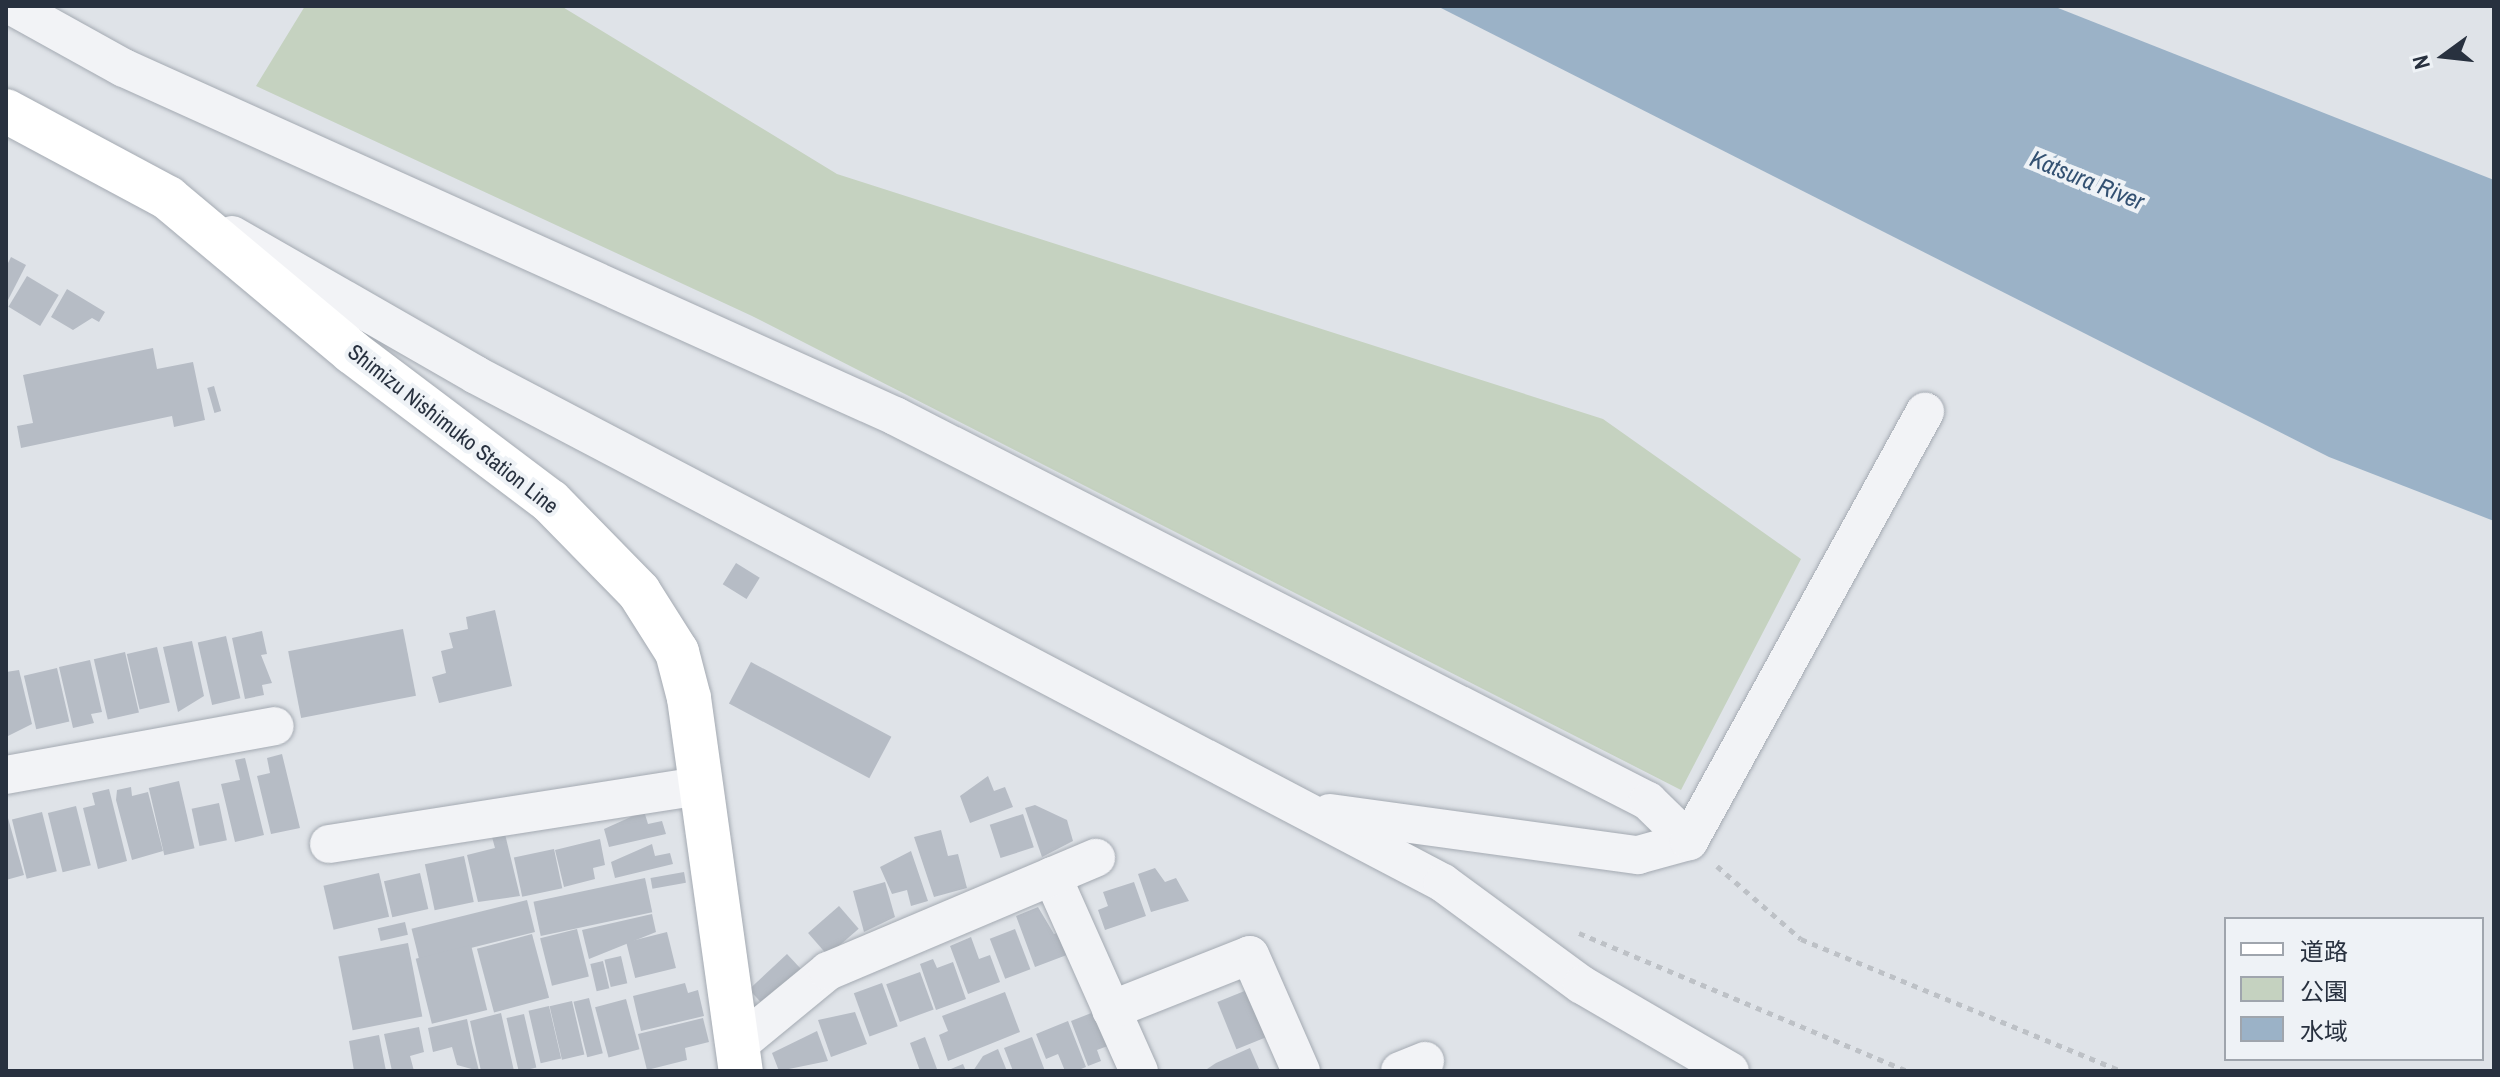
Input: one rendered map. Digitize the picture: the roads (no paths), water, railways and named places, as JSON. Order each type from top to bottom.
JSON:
[{"type":"main road","name":"Shimizu Nishimuko Station Line","points":[[6,111],[168,198],[341,343],[550,501],[639,592],[677,652],[701,786],[739,1058]]},
{"type":"street","points":[[12,6],[124,68],[895,416],[1648,801],[1689,841]]},
{"type":"street","points":[[6,27],[124,68]]},
{"type":"street","points":[[168,198],[476,375],[1443,883],[1582,985],[1730,1071]]},
{"type":"street","points":[[1308,810],[1638,855],[1689,841],[1925,412]]},
{"type":"street","points":[[6,775],[275,726]]},
{"type":"street","points":[[329,844],[701,786]]},
{"type":"street","points":[[739,1058],[828,971],[1096,858]]},
{"type":"street","points":[[1052,876],[1137,1070]]},
{"type":"street","points":[[1111,1010],[1250,955],[1301,1071]]},
{"type":"water","name":"Katsura River","points":[[1437,6],[2053,6],[2494,180],[2494,521],[2329,457]]}]
